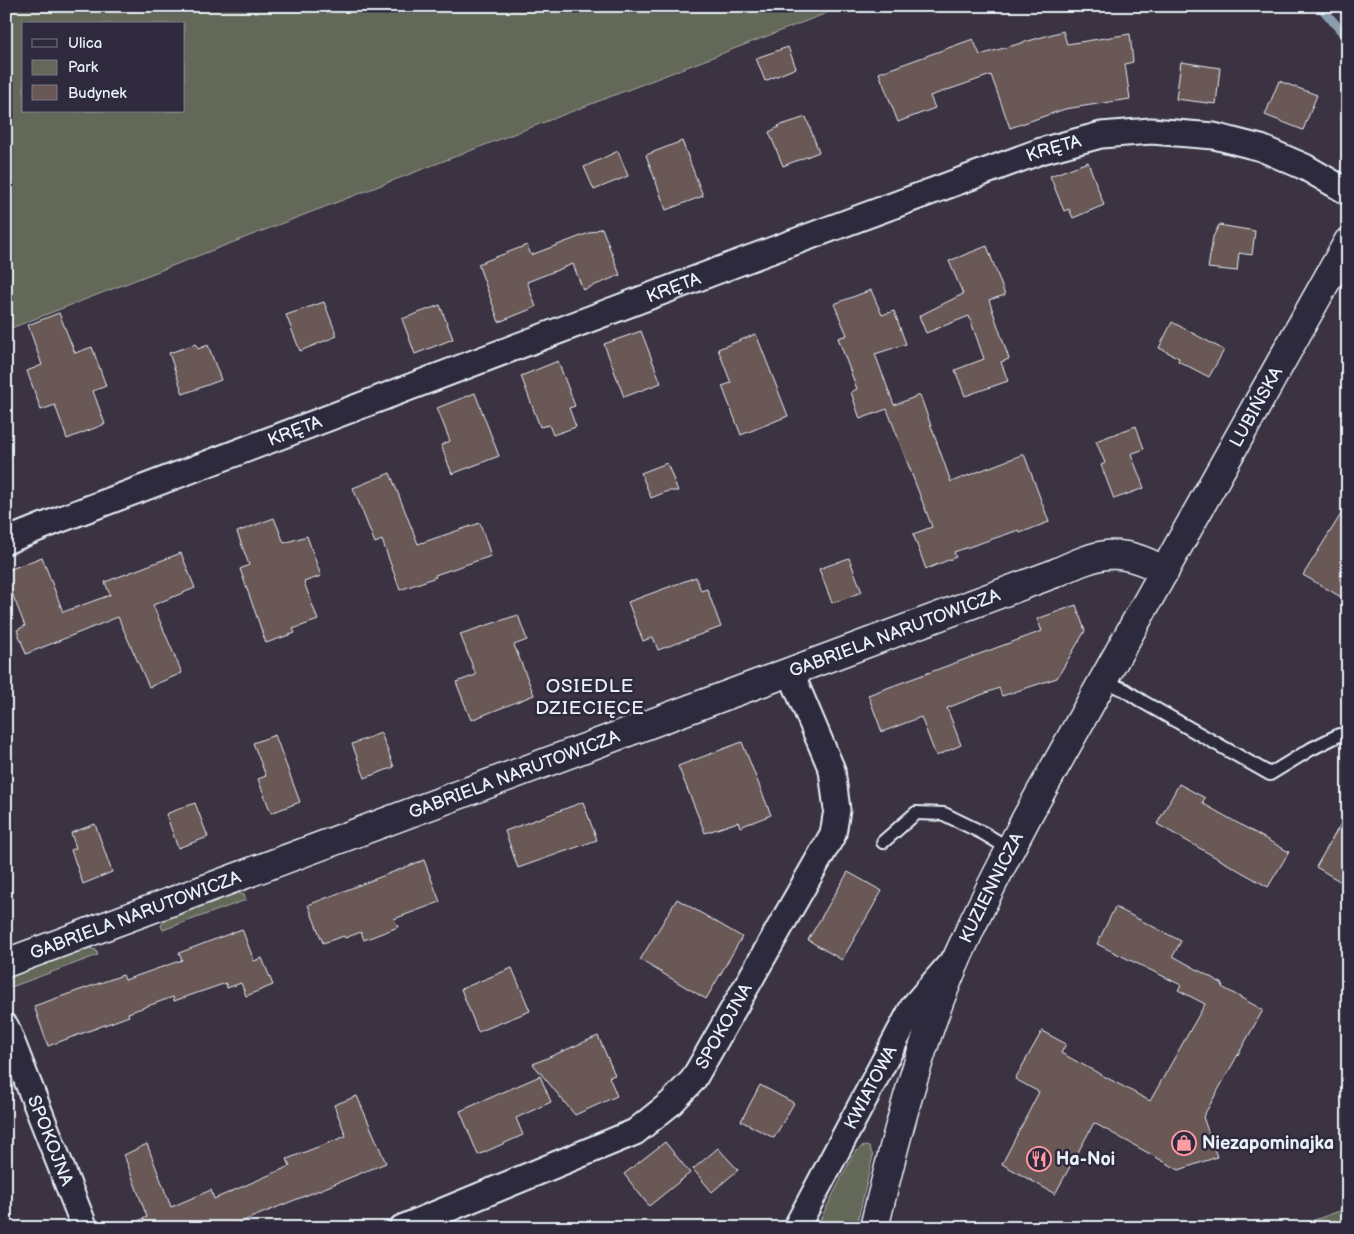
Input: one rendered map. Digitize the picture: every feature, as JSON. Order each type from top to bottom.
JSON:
[{"type":"main road","name":"LUBIŃSKA","points":[[1165,571],[1348,242]]},
{"type":"main road","name":"GABRIELA NARUTOWICZA","points":[[6,963],[1053,574],[1086,559],[1105,554],[1120,554],[1135,557],[1165,571]]},
{"type":"main road","name":"KUZIENNICZA","points":[[874,1228],[898,1133],[928,1032],[958,956],[1010,849],[1165,571]]},
{"type":"street","name":"KRĘTA","points":[[6,541],[56,520],[760,254],[1040,151],[1101,135],[1151,131],[1214,136],[1261,148],[1305,167],[1348,192]]},
{"type":"street","name":"SPOKOJNA","points":[[402,1228],[635,1132],[671,1103],[693,1080],[833,834],[837,810],[832,770],[790,672]]},
{"type":"street","name":"KWIATOWA","points":[[796,1228],[914,1007],[958,956]]},
{"type":"street","name":"SPOKOJNA","points":[[6,1027],[85,1228]]},
{"type":"lane","points":[[1103,681],[1125,690],[1270,774],[1311,749],[1339,735],[1348,736]]},
{"type":"lane","points":[[883,842],[916,813],[944,814],[1010,849]]},
{"type":"green space","points":[[6,6],[845,6],[6,330]]},
{"type":"green space","points":[[237,892],[244,895],[246,900],[163,930],[161,926],[164,920]]},
{"type":"green space","points":[[90,948],[96,950],[98,955],[6,989],[8,981],[15,975]]},
{"type":"green space","points":[[861,1147],[869,1147],[873,1156],[856,1228],[816,1228],[853,1155]]},
{"type":"green space","points":[[1348,1208],[1348,1228],[1292,1228]]},
{"type":"building","points":[[1063,31],[1067,44],[1130,34],[1133,62],[1125,64],[1130,99],[1065,109],[1010,128],[991,75],[930,96],[935,108],[898,122],[879,73],[973,39],[980,55]]},
{"type":"building","points":[[788,47],[796,68],[765,81],[756,58]]},
{"type":"building","points":[[1181,62],[1220,68],[1216,104],[1176,99]]},
{"type":"building","points":[[1279,81],[1317,95],[1303,130],[1265,115]]},
{"type":"building","points":[[806,117],[819,152],[783,166],[769,132],[778,126]]},
{"type":"building","points":[[682,141],[703,196],[666,210],[646,155]]},
{"type":"building","points":[[618,151],[628,176],[594,190],[584,167]]},
{"type":"building","points":[[1088,162],[1104,205],[1073,218],[1069,209],[1064,211],[1050,176]]},
{"type":"building","points":[[1219,225],[1255,231],[1252,255],[1239,253],[1237,271],[1208,268],[1213,237]]},
{"type":"building","points":[[602,228],[620,275],[583,290],[573,264],[527,282],[536,307],[499,322],[478,264],[527,245],[531,255]]},
{"type":"building","points":[[987,246],[1005,295],[989,300],[1009,359],[1001,362],[1008,381],[965,396],[955,370],[984,359],[969,316],[926,333],[919,316],[963,294],[949,261]]},
{"type":"building","points":[[871,290],[882,315],[894,311],[906,344],[875,354],[894,405],[920,395],[951,482],[1024,454],[1049,522],[1020,533],[1019,530],[954,552],[956,557],[926,569],[913,534],[932,527],[887,409],[860,419],[851,392],[857,389],[838,338],[847,335],[834,304]]},
{"type":"building","points":[[324,302],[337,336],[300,351],[286,315]]},
{"type":"building","points":[[440,305],[453,339],[415,354],[402,319]]},
{"type":"building","points":[[59,313],[75,353],[92,347],[106,386],[93,391],[105,424],[67,439],[55,405],[41,410],[27,371],[42,365],[28,325]]},
{"type":"building","points":[[1172,322],[1224,350],[1209,377],[1178,361],[1179,358],[1159,348]]},
{"type":"building","points":[[641,331],[661,383],[624,397],[604,344]]},
{"type":"building","points":[[756,334],[788,416],[741,435],[722,386],[731,383],[718,349]]},
{"type":"building","points":[[196,344],[198,349],[208,345],[221,380],[183,394],[169,353]]},
{"type":"building","points":[[558,361],[575,406],[569,408],[576,427],[553,435],[549,425],[540,427],[521,376]]},
{"type":"building","points":[[475,393],[499,456],[452,474],[441,445],[450,441],[437,408]]},
{"type":"building","points":[[1136,426],[1144,449],[1131,454],[1144,488],[1114,499],[1101,465],[1105,463],[1096,441]]},
{"type":"building","points":[[667,463],[678,491],[668,491],[651,498],[641,473]]},
{"type":"building","points":[[390,473],[418,544],[480,523],[491,556],[435,575],[436,577],[400,590],[382,540],[375,543],[353,488]]},
{"type":"building","points":[[1348,503],[1348,601],[1303,575]]},
{"type":"building","points":[[274,518],[284,543],[307,536],[321,576],[304,582],[318,620],[293,629],[295,633],[266,643],[240,569],[249,565],[237,532]]},
{"type":"building","points":[[181,553],[195,588],[153,605],[182,673],[149,687],[118,617],[26,654],[17,630],[25,626],[6,578],[6,571],[42,557],[63,612],[110,595],[105,582]]},
{"type":"building","points":[[849,558],[862,592],[832,603],[819,569]]},
{"type":"building","points":[[696,577],[701,591],[707,589],[721,627],[658,650],[653,637],[643,641],[628,602]]},
{"type":"building","points":[[1076,605],[1085,631],[1057,678],[1002,696],[999,688],[947,708],[961,745],[936,756],[921,717],[882,732],[868,695],[1042,631],[1037,619]]},
{"type":"building","points":[[518,615],[527,640],[514,645],[534,695],[471,720],[456,682],[476,675],[460,634]]},
{"type":"building","points":[[381,733],[394,767],[365,778],[352,744]]},
{"type":"building","points":[[275,735],[300,802],[271,813],[258,779],[266,776],[253,743]]},
{"type":"building","points":[[742,742],[771,815],[740,827],[738,822],[705,833],[678,766]]},
{"type":"building","points":[[1179,784],[1205,798],[1202,803],[1289,852],[1268,887],[1157,824]]},
{"type":"building","points":[[583,802],[597,840],[518,868],[505,831]]},
{"type":"building","points":[[195,803],[208,837],[178,848],[166,814]]},
{"type":"building","points":[[1348,811],[1348,886],[1316,867]]},
{"type":"building","points":[[95,824],[112,872],[83,884],[71,850],[76,848],[71,833]]},
{"type":"building","points":[[424,860],[440,902],[394,919],[398,927],[364,940],[361,932],[323,943],[308,905]]},
{"type":"building","points":[[848,872],[882,891],[842,960],[808,940]]},
{"type":"building","points":[[677,899],[742,937],[706,999],[640,960]]},
{"type":"building","points":[[1115,907],[1181,941],[1173,956],[1223,984],[1222,987],[1263,1010],[1203,1117],[1217,1157],[1179,1170],[1094,1123],[1055,1194],[1002,1164],[1039,1092],[1015,1079],[1042,1031],[1066,1044],[1061,1053],[1150,1101],[1205,1004],[1178,990],[1181,985],[1097,944]]},
{"type":"building","points":[[242,929],[254,961],[262,958],[273,985],[246,996],[241,983],[227,988],[226,983],[174,1001],[173,997],[128,1013],[129,1016],[48,1046],[34,1006],[123,975],[125,980],[182,960],[179,953]]},
{"type":"building","points":[[512,968],[530,1011],[478,1032],[461,989]]},
{"type":"building","points":[[598,1036],[615,1075],[609,1077],[617,1096],[575,1115],[533,1064]]},
{"type":"building","points":[[540,1076],[551,1102],[516,1118],[523,1135],[478,1155],[460,1111]]},
{"type":"building","points":[[760,1085],[794,1103],[774,1138],[741,1121]]},
{"type":"building","points":[[357,1096],[386,1163],[226,1228],[122,1228],[147,1217],[124,1155],[147,1144],[171,1207],[211,1190],[214,1199],[290,1166],[287,1159],[346,1136],[334,1105]]},
{"type":"building","points":[[665,1142],[690,1173],[649,1206],[624,1174]]},
{"type":"building","points":[[718,1148],[738,1170],[712,1192],[693,1169]]},
{"type":"waterway","points":[[1320,6],[1348,39]]},
{"type":"place","name":"Niezapominajka","points":[[1184,1143]]},
{"type":"place","name":"Ha-Noi","points":[[1039,1159]]},
{"type":"district","name":"OSIEDLE DZIECIĘCE","points":[[590,696]]}]
